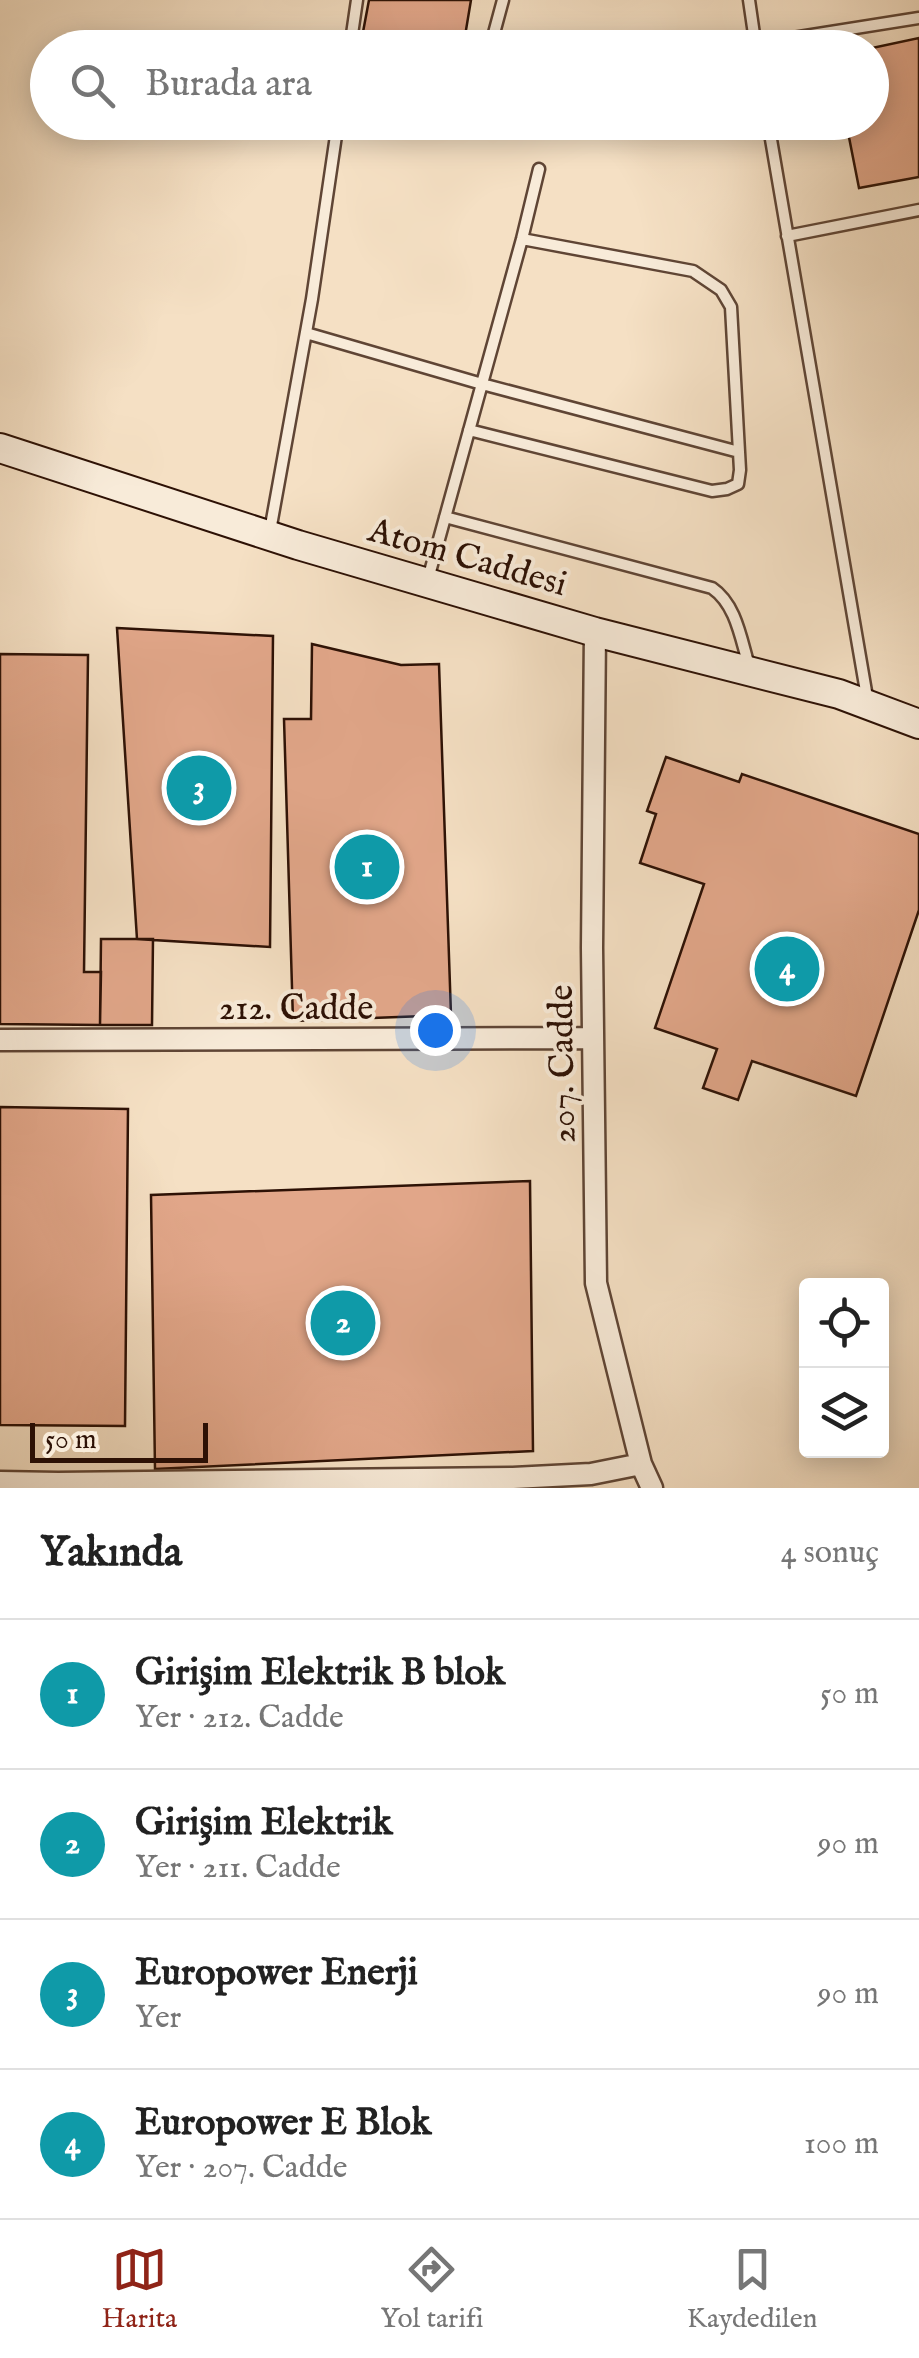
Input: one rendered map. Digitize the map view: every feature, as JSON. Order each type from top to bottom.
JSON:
[{"type":"street","name":"Atom Caddesi","points":[[0,448],[269,536],[595,632],[839,694],[919,724]]},
{"type":"street","name":"207. Cadde","points":[[595,632],[592,948],[596,1283],[641,1464],[652,1488]]},
{"type":"street","name":"212. Cadde","points":[[0,1040],[593,1038]]},
{"type":"street","points":[[0,1482],[513,1478],[592,1474],[641,1464]]},
{"type":"lane","points":[[353,30],[358,0]]},
{"type":"lane","points":[[495,30],[503,0]]},
{"type":"lane","points":[[749,0],[754,30]]},
{"type":"lane","points":[[849,30],[919,18]]},
{"type":"lane","points":[[269,536],[335,140]]},
{"type":"lane","points":[[771,140],[869,704]]},
{"type":"lane","points":[[427,583],[539,170]]},
{"type":"lane","points":[[786,236],[919,210],[919,218]]},
{"type":"lane","points":[[469,430],[712,491],[738,484],[732,307],[722,290],[693,270],[522,239]]},
{"type":"lane","points":[[306,332],[482,384],[739,452]]},
{"type":"lane","points":[[445,517],[712,588],[730,605],[750,671]]},
{"type":"building","points":[[369,0],[471,0],[466,30],[363,30]]},
{"type":"building","points":[[919,38],[919,177],[859,188],[850,140],[889,140],[889,44]]},
{"type":"building","points":[[117,628],[273,636],[270,947],[137,939]]},
{"type":"building","points":[[312,644],[401,665],[439,664],[451,1015],[293,1021],[284,719],[311,719]]},
{"type":"building","points":[[0,654],[88,655],[84,972],[101,972],[100,1025],[0,1024]]},
{"type":"building","points":[[666,757],[739,782],[742,774],[919,834],[919,910],[856,1096],[752,1061],[738,1100],[703,1088],[717,1049],[655,1028],[704,884],[640,863],[656,814],[647,811]]},
{"type":"building","points":[[101,939],[153,939],[152,1025],[100,1025]]},
{"type":"building","points":[[0,1107],[128,1109],[125,1426],[0,1425]]},
{"type":"building","points":[[530,1181],[533,1451],[155,1469],[151,1195]]},
{"type":"place","name":"Europower Enerji","points":[[199,788]]},
{"type":"place","name":"Girişim Elektrik B blok","points":[[367,867]]},
{"type":"place","name":"Europower E Blok","points":[[787,969]]},
{"type":"place","name":"Girişim Elektrik","points":[[343,1323]]}]
